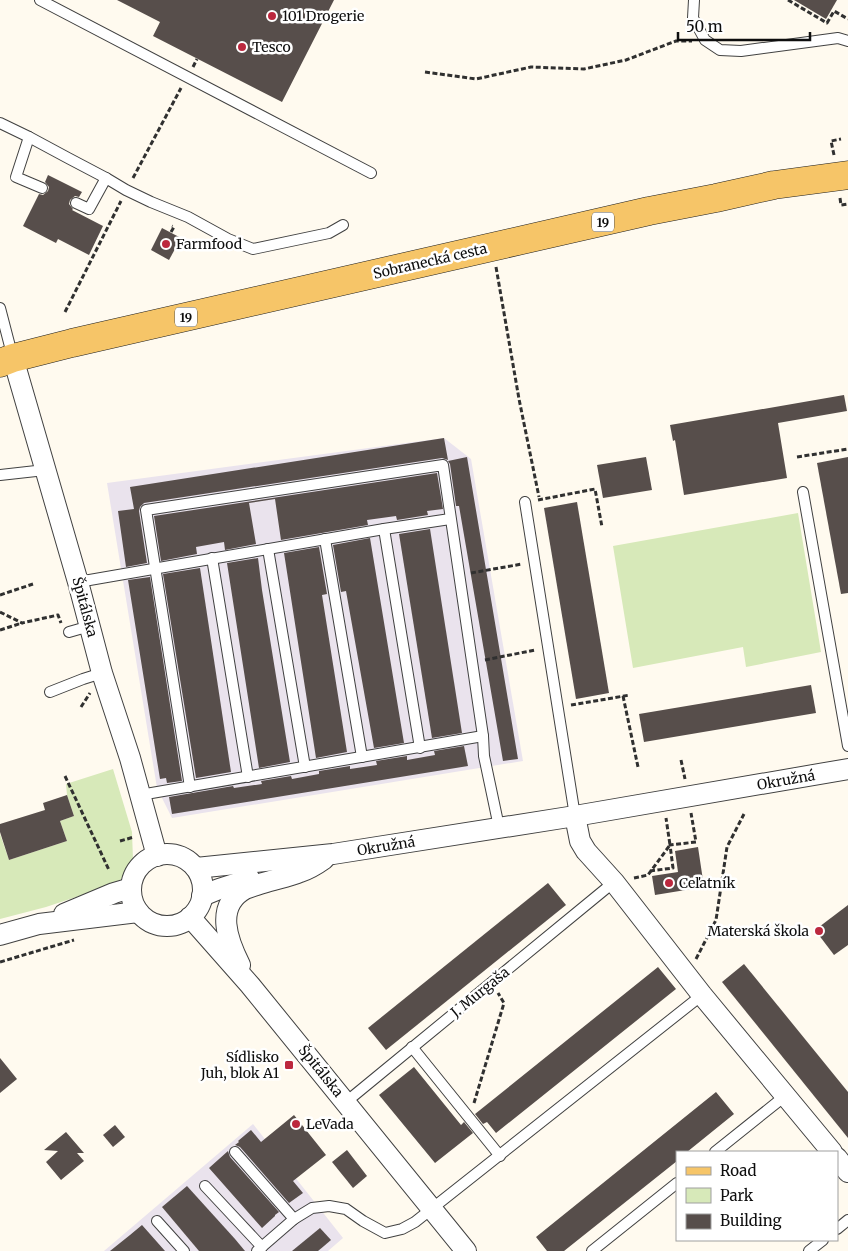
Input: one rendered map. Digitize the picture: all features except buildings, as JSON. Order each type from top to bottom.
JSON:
[{"type":"main road","name":"Sobranecká cesta","points":[[4,359],[640,213],[774,185],[848,175]]},
{"type":"street","name":"Špitálska","points":[[4,359],[45,470],[102,673],[157,856]]},
{"type":"street","name":"Okružná","points":[[196,868],[334,854],[575,816],[848,769]]},
{"type":"street","points":[[575,816],[580,841],[702,995],[831,1151]]},
{"type":"street","points":[[168,854],[179,856],[196,868],[200,877],[202,896],[200,904],[190,917],[172,925],[161,925],[152,922],[138,912],[132,900],[131,888],[133,877],[147,860],[168,854]]},
{"type":"street","points":[[202,896],[219,889],[334,854]]},
{"type":"street","points":[[250,985],[237,958],[228,932],[226,916],[230,904],[245,889],[300,873],[334,854]]},
{"type":"street","points":[[0,935],[39,924],[131,888]]},
{"type":"street","points":[[39,924],[138,912]]},
{"type":"street","name":"Špitálska","points":[[190,917],[250,985],[466,1251]]},
{"type":"street","points":[[838,1159],[848,1172]]},
{"type":"lane","points":[[40,0],[371,173]]},
{"type":"lane","points":[[694,0],[693,18],[705,40],[720,50],[742,51],[838,38],[848,41]]},
{"type":"lane","points":[[0,122],[126,190],[188,217],[228,239],[253,249],[329,233],[343,225]]},
{"type":"lane","points":[[29,137],[16,177],[42,188]]},
{"type":"lane","points":[[76,203],[89,209],[106,178]]},
{"type":"lane","points":[[0,308],[4,359]]},
{"type":"lane","points":[[190,787],[146,510],[443,465],[483,736],[484,756],[499,827]]},
{"type":"lane","points":[[0,475],[45,470]]},
{"type":"lane","points":[[803,492],[848,746]]},
{"type":"lane","points":[[525,502],[575,816]]},
{"type":"lane","points":[[78,582],[268,548],[450,519]]},
{"type":"lane","points":[[384,529],[420,748]]},
{"type":"lane","points":[[325,539],[362,756]]},
{"type":"lane","points":[[268,548],[305,767]]},
{"type":"lane","points":[[212,558],[248,777]]},
{"type":"lane","points":[[69,632],[90,626]]},
{"type":"lane","points":[[50,692],[102,673]]},
{"type":"lane","points":[[140,795],[483,736]]},
{"type":"lane","name":"J. Murgaša","points":[[346,1102],[614,882]]},
{"type":"lane","points":[[205,1186],[259,1249],[294,1220],[312,1208],[329,1206],[346,1209],[385,1233],[402,1229],[416,1222],[702,995]]},
{"type":"lane","points":[[412,1048],[500,1156]]},
{"type":"lane","points":[[716,1151],[785,1096]]},
{"type":"lane","points":[[235,1152],[294,1220]]},
{"type":"lane","points":[[592,1251],[676,1184]]},
{"type":"lane","points":[[157,1220],[184,1251]]},
{"type":"lane","points":[[838,1228],[848,1220]]},
{"type":"lane","points":[[809,1251],[822,1241]]},
{"type":"path","points":[[788,0],[826,23],[834,11],[848,19]]},
{"type":"path","points":[[425,72],[476,79],[531,67],[584,69],[626,60],[676,41],[705,40]]},
{"type":"path","points":[[132,178],[184,83]]},
{"type":"path","points":[[65,312],[122,198]]},
{"type":"path","points":[[492,247],[539,500]]},
{"type":"path","points":[[798,457],[848,449]]},
{"type":"path","points":[[525,502],[595,489],[602,527]]},
{"type":"path","points":[[458,576],[535,562]]},
{"type":"path","points":[[0,595],[33,584]]},
{"type":"path","points":[[0,612],[22,622]]},
{"type":"path","points":[[0,630],[22,622],[58,615],[61,624]]},
{"type":"path","points":[[472,662],[548,648]]},
{"type":"path","points":[[558,707],[630,695]]},
{"type":"path","points":[[623,696],[638,767]]},
{"type":"path","points":[[682,760],[686,784]]},
{"type":"path","points":[[65,776],[109,870]]},
{"type":"path","points":[[650,871],[673,868],[663,801]]},
{"type":"path","points":[[614,882],[648,875],[670,845],[696,842],[691,810]]},
{"type":"path","points":[[687,976],[716,920],[727,847],[744,814]]},
{"type":"path","points":[[120,841],[135,837]]},
{"type":"path","points":[[0,962],[74,940]]},
{"type":"path","points":[[470,1118],[504,1003],[492,982]]},
{"type":"shaded area","points":[[444,438],[471,459],[523,761],[172,818],[157,788],[107,483]]},
{"type":"shaded area","points":[[253,1124],[343,1238],[328,1251],[104,1251]]},
{"type":"green space","points":[[798,513],[821,652],[746,667],[743,647],[633,668],[613,546]]},
{"type":"green space","points":[[113,769],[132,832],[133,860],[125,874],[118,883],[46,907],[0,919],[0,834],[9,860],[67,841],[60,821],[74,816],[67,795],[66,784]]},
{"type":"place","name":"101 Drogerie","points":[[272,16]]},
{"type":"place","name":"Tesco","points":[[242,47]]},
{"type":"place","name":"Farmfood","points":[[166,244]]},
{"type":"place","name":"Ceľatník","points":[[669,883]]},
{"type":"place","name":"Materská škola","points":[[819,931]]},
{"type":"place","name":"Sídlisko Juh, blok A1","points":[[289,1065]]},
{"type":"place","name":"LeVada","points":[[296,1124]]}]
